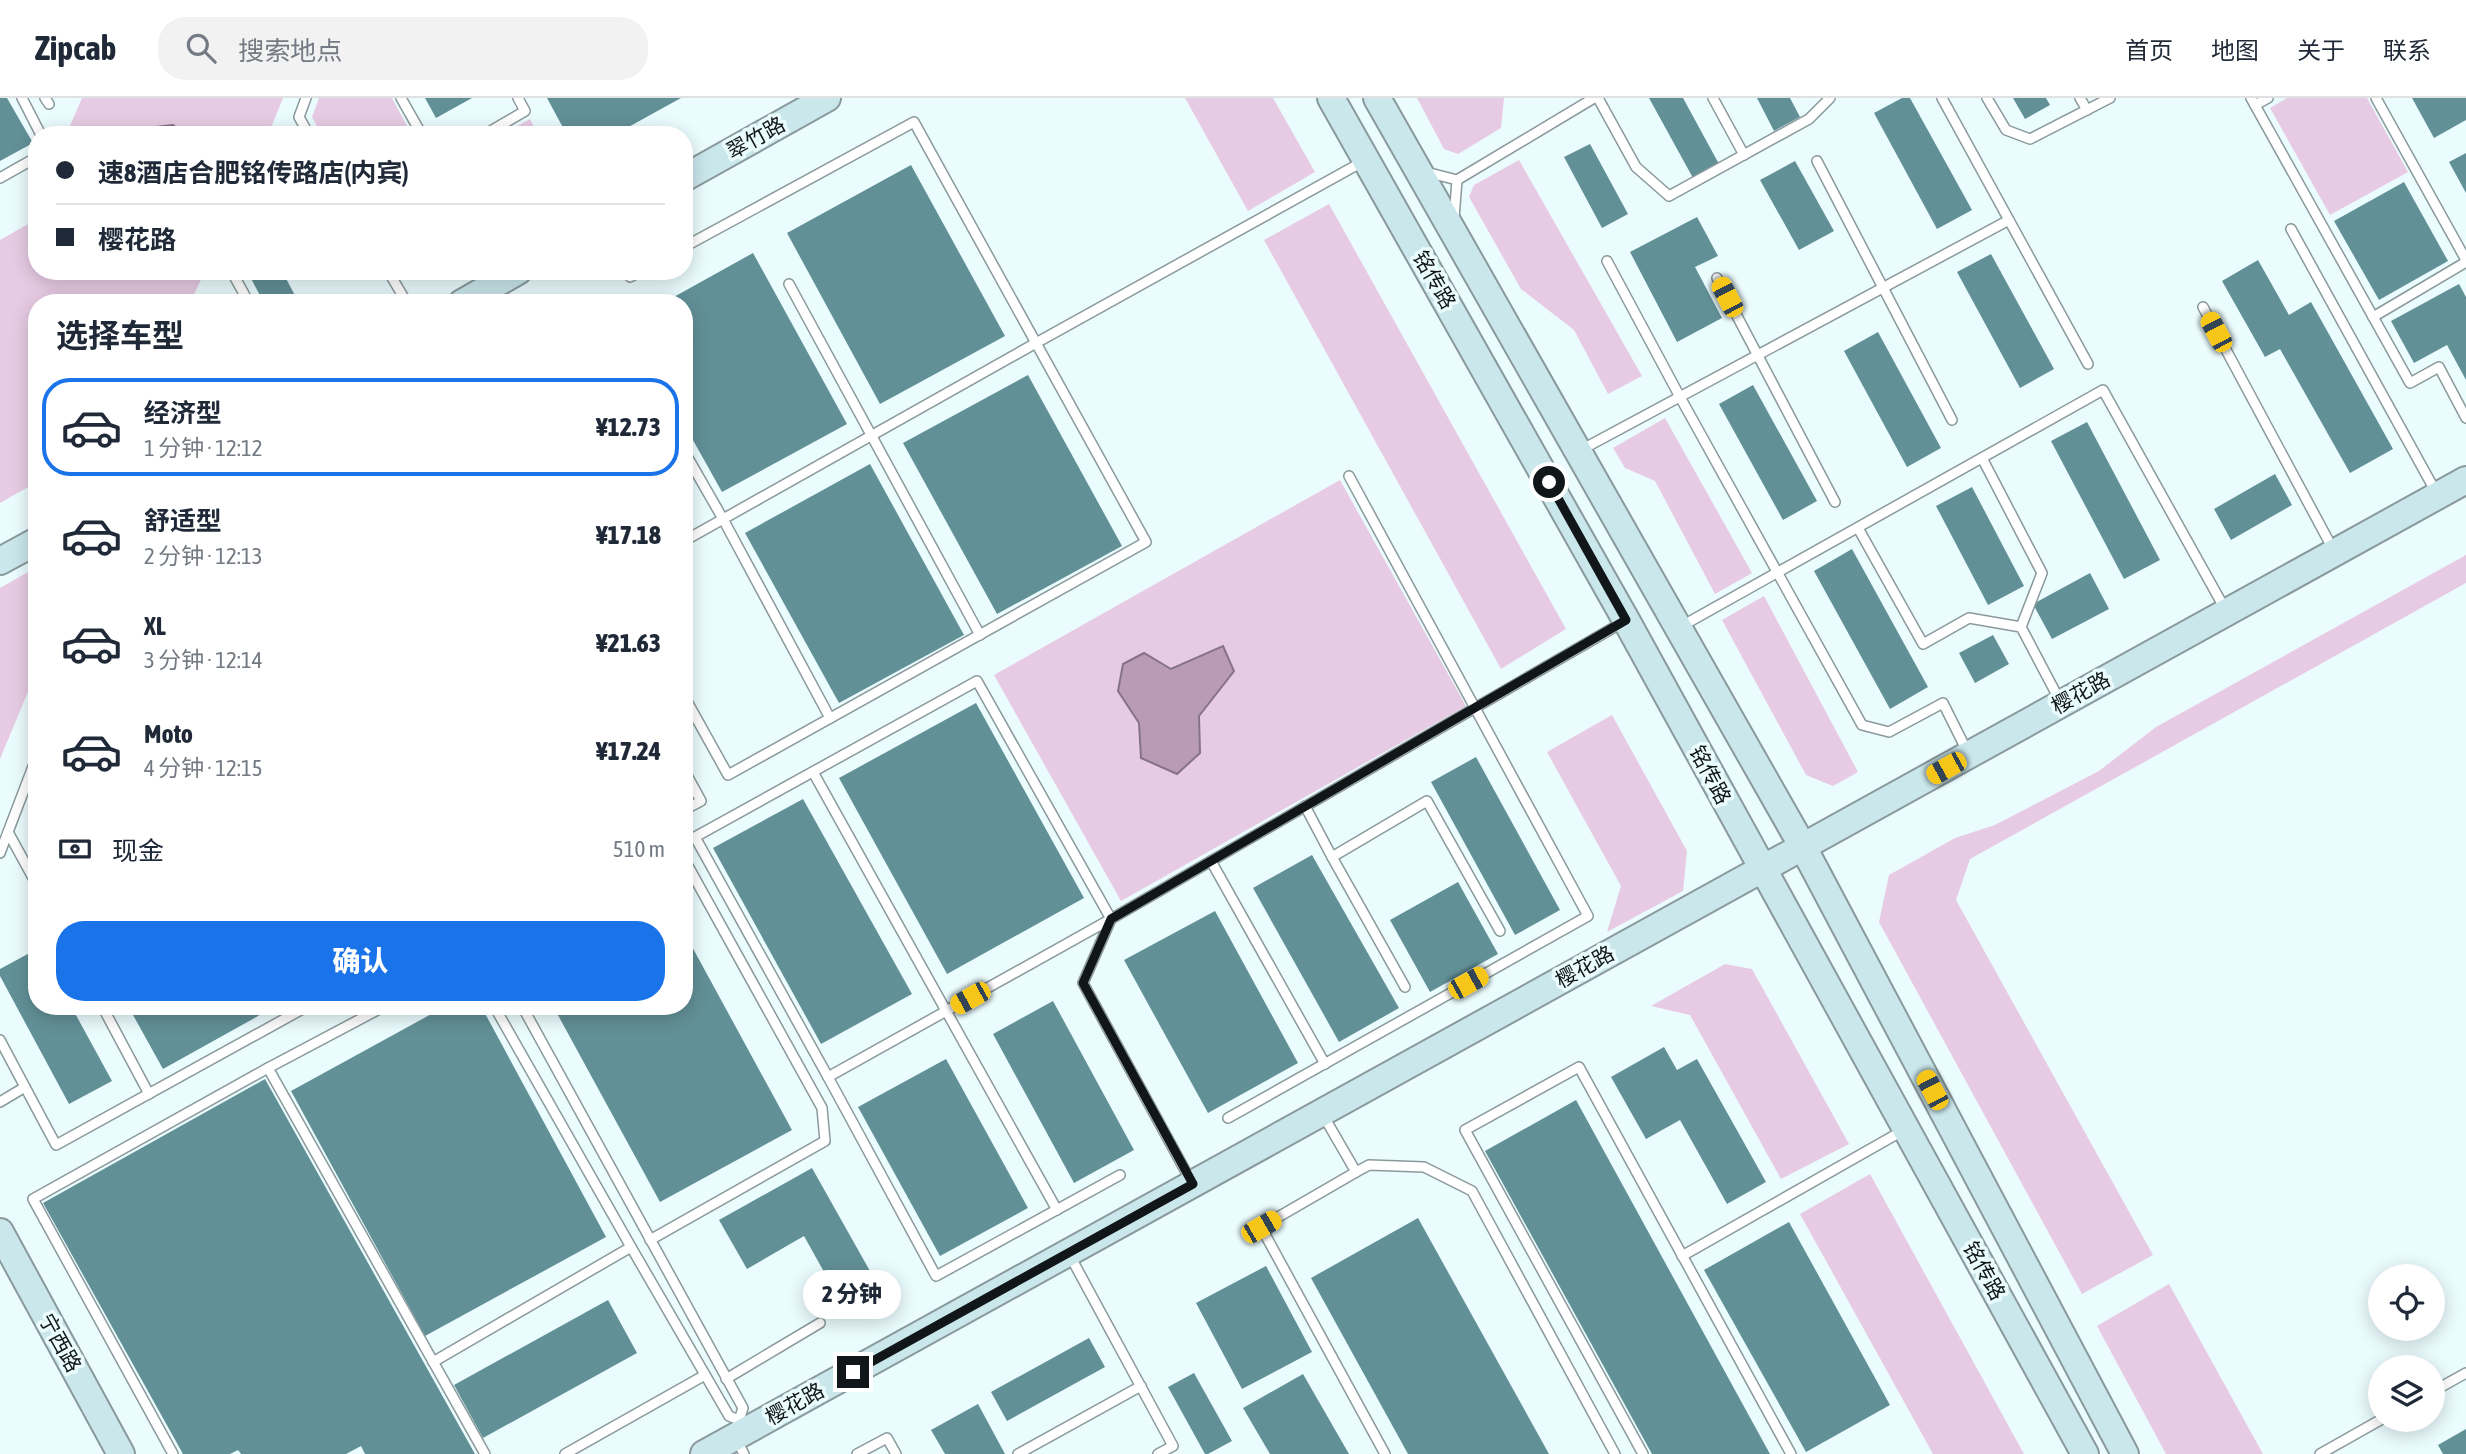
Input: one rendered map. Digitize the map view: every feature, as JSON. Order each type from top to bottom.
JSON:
[{"type":"main road","name":"翠竹路","points":[[693,173],[827,98]]},
{"type":"main road","name":"铭传路","points":[[1331,98],[1626,620],[2085,1454]]},
{"type":"main road","name":"铭传路","points":[[1377,98],[1803,847],[2125,1454]]},
{"type":"main road","points":[[478,294],[502,280]]},
{"type":"main road","name":"樱花路","points":[[704,1454],[2466,480]]},
{"type":"main road","points":[[0,561],[28,546]]},
{"type":"main road","name":"宁西路","points":[[0,1232],[121,1454]]},
{"type":"lane","points":[[22,98],[36,126]]},
{"type":"lane","points":[[304,126],[299,117],[306,98]]},
{"type":"lane","points":[[401,98],[417,126]]},
{"type":"lane","points":[[499,126],[525,111],[518,98]]},
{"type":"lane","points":[[1418,171],[1457,180],[1596,98],[1636,167],[1669,196],[1809,119],[1830,98]]},
{"type":"lane","points":[[1713,98],[1744,155]]},
{"type":"lane","points":[[1815,98],[1821,107]]},
{"type":"lane","points":[[1942,98],[2088,364]]},
{"type":"lane","points":[[1987,98],[2007,130],[2030,139],[2110,98]]},
{"type":"lane","points":[[2080,98],[2087,110]]},
{"type":"lane","points":[[2268,98],[2253,102],[2410,383],[2440,367],[2466,418]]},
{"type":"lane","points":[[2373,317],[2466,261],[2376,98]]},
{"type":"lane","points":[[693,242],[914,121],[1146,542],[728,775],[693,712]]},
{"type":"lane","points":[[693,536],[1366,160]]},
{"type":"lane","points":[[1817,160],[1952,420]]},
{"type":"lane","points":[[0,178],[28,162]]},
{"type":"lane","points":[[1453,231],[1457,180]]},
{"type":"lane","points":[[1578,451],[2009,220]]},
{"type":"lane","points":[[2291,229],[2438,496]]},
{"type":"lane","points":[[1607,261],[1863,725],[1889,732],[1943,704],[1969,755]]},
{"type":"lane","points":[[1717,278],[1835,502]]},
{"type":"lane","points":[[789,284],[980,635]]},
{"type":"lane","points":[[2203,307],[2335,552]]},
{"type":"lane","points":[[1679,628],[2104,390],[2227,612]]},
{"type":"lane","points":[[1982,458],[2042,573],[2021,627],[2062,704]]},
{"type":"lane","points":[[693,467],[830,718]]},
{"type":"lane","points":[[1228,1118],[1588,916],[1349,476]]},
{"type":"lane","points":[[1858,527],[1923,645],[1969,618],[2021,627]]},
{"type":"lane","points":[[828,1077],[1111,919],[1626,620]]},
{"type":"lane","points":[[1111,919],[978,681],[695,837],[936,1276],[1120,1175]]},
{"type":"lane","points":[[813,772],[1057,1210]]},
{"type":"lane","points":[[0,853],[28,780]]},
{"type":"lane","points":[[693,786],[701,801],[693,805]]},
{"type":"lane","points":[[1332,857],[1427,802],[1500,931]]},
{"type":"lane","points":[[1305,806],[1405,987]]},
{"type":"lane","points":[[8,832],[28,869]]},
{"type":"lane","points":[[1211,861],[1325,1064]]},
{"type":"lane","points":[[650,1240],[825,1141],[822,1108],[693,875]]},
{"type":"lane","points":[[1111,919],[1083,983],[1193,1184]]},
{"type":"lane","points":[[107,1015],[149,1094]]},
{"type":"lane","points":[[0,1040],[56,1144],[292,1015]]},
{"type":"lane","points":[[173,1454],[33,1199],[368,1015]]},
{"type":"lane","points":[[499,1015],[741,1435]]},
{"type":"lane","points":[[527,1015],[743,1408],[741,1435]]},
{"type":"lane","points":[[268,1068],[485,1454]]},
{"type":"lane","points":[[1643,1454],[1465,1130],[1579,1068],[1791,1454]]},
{"type":"lane","points":[[0,1102],[25,1087]]},
{"type":"lane","points":[[1322,1112],[1356,1172]]},
{"type":"lane","points":[[1682,1256],[1905,1129]]},
{"type":"lane","points":[[1385,1454],[1261,1227],[1368,1165],[1424,1167],[1472,1191],[1615,1454]]},
{"type":"lane","points":[[433,1362],[631,1247]]},
{"type":"lane","points":[[1068,1253],[1173,1446],[1158,1454]]},
{"type":"lane","points":[[726,1378],[820,1323]]},
{"type":"lane","points":[[2445,1385],[2466,1373]]},
{"type":"lane","points":[[565,1454],[705,1375]]},
{"type":"lane","points":[[1018,1454],[1141,1386]]},
{"type":"lane","points":[[2320,1454],[2368,1427]]},
{"type":"lane","points":[[858,1454],[887,1438],[896,1454]]},
{"type":"shaded area","points":[[82,98],[283,98],[272,126],[70,126]]},
{"type":"shaded area","points":[[319,98],[392,98],[407,126],[317,126],[312,117]]},
{"type":"shaded area","points":[[1185,98],[1273,98],[1315,172],[1248,211]]},
{"type":"shaded area","points":[[1417,98],[1504,98],[1501,128],[1458,154],[1444,149]]},
{"type":"shaded area","points":[[2287,98],[2367,98],[2408,172],[2330,215],[2270,108]]},
{"type":"shaded area","points":[[530,119],[534,126],[518,126]]},
{"type":"shaded area","points":[[1519,160],[1642,376],[1608,394],[1574,330],[1521,289],[1469,197],[1474,185]]},
{"type":"shaded area","points":[[1329,204],[1566,629],[1501,669],[1264,240]]},
{"type":"shaded area","points":[[28,224],[28,280],[201,280],[194,294],[28,294],[28,487],[0,503],[0,240]]},
{"type":"shaded area","points":[[1665,418],[1752,573],[1715,594],[1655,481],[1625,468],[1613,448]]},
{"type":"shaded area","points":[[1340,480],[1466,706],[1121,901],[994,675]]},
{"type":"shaded area","points":[[2466,555],[2466,583],[1970,859],[1956,900],[2153,1255],[2082,1294],[1879,922],[1889,875],[1955,838],[1995,825],[2099,771],[2156,727]]},
{"type":"shaded area","points":[[28,572],[28,692],[0,759],[0,588]]},
{"type":"shaded area","points":[[1764,596],[1858,772],[1833,786],[1806,775],[1722,620]]},
{"type":"shaded area","points":[[1223,646],[1234,671],[1199,716],[1200,753],[1177,774],[1141,758],[1139,723],[1118,691],[1123,664],[1144,653],[1171,669]]},
{"type":"shaded area","points":[[1612,715],[1687,851],[1683,891],[1607,932],[1621,886],[1547,752]]},
{"type":"shaded area","points":[[1725,964],[1752,969],[1849,1144],[1781,1179],[1690,1015],[1651,1006]]},
{"type":"shaded area","points":[[1870,1174],[2024,1454],[1933,1454],[1800,1214]]},
{"type":"shaded area","points":[[2169,1284],[2263,1454],[2166,1454],[2097,1326]]},
{"type":"building","points":[[0,98],[7,98],[28,134],[28,146],[0,161]]},
{"type":"building","points":[[425,98],[472,98],[436,118]]},
{"type":"building","points":[[547,98],[681,98],[630,126],[562,126]]},
{"type":"building","points":[[1649,98],[1683,98],[1719,164],[1693,178]]},
{"type":"building","points":[[1757,98],[1790,98],[1800,117],[1774,131]]},
{"type":"building","points":[[1902,98],[1910,98],[1972,210],[1937,229],[1874,113]]},
{"type":"building","points":[[2013,98],[2046,98],[2050,105],[2025,119]]},
{"type":"building","points":[[2412,98],[2466,98],[2466,120],[2434,138]]},
{"type":"building","points":[[1590,144],[1628,214],[1602,228],[1564,157]]},
{"type":"building","points":[[2466,153],[2466,193],[2449,162]]},
{"type":"building","points":[[1795,161],[1834,231],[1799,250],[1760,180]]},
{"type":"building","points":[[911,165],[1005,336],[880,404],[787,233]]},
{"type":"building","points":[[2404,182],[2448,261],[2379,300],[2334,221]]},
{"type":"building","points":[[1697,217],[1718,256],[1695,267],[1722,318],[1677,342],[1630,252]]},
{"type":"building","points":[[753,253],[847,424],[722,492],[693,440],[693,294],[679,294]]},
{"type":"building","points":[[1991,254],[2054,369],[2020,388],[1957,272]]},
{"type":"building","points":[[2258,260],[2289,315],[2311,302],[2393,449],[2350,473],[2280,349],[2265,357],[2222,281]]},
{"type":"building","points":[[252,280],[287,280],[294,294],[259,294]]},
{"type":"building","points":[[2459,284],[2466,297],[2466,380],[2447,345],[2414,363],[2391,321]]},
{"type":"building","points":[[1878,332],[1941,448],[1907,467],[1844,351]]},
{"type":"building","points":[[1028,375],[1122,546],[997,614],[903,443]]},
{"type":"building","points":[[1753,385],[1817,501],[1783,520],[1719,404]]},
{"type":"building","points":[[2087,422],[2160,560],[2124,579],[2051,441]]},
{"type":"building","points":[[870,464],[964,635],[839,703],[745,533]]},
{"type":"building","points":[[2275,474],[2292,505],[2231,540],[2214,509]]},
{"type":"building","points":[[1972,487],[2024,586],[1988,605],[1936,506]]},
{"type":"building","points":[[1852,549],[1928,687],[1890,709],[1814,571]]},
{"type":"building","points":[[2090,573],[2109,609],[2052,639],[2033,604]]},
{"type":"building","points":[[1993,635],[2009,664],[1975,683],[1959,653]]},
{"type":"building","points":[[976,703],[1084,898],[947,974],[839,778]]},
{"type":"building","points":[[1476,757],[1560,910],[1515,935],[1431,782]]},
{"type":"building","points":[[803,799],[912,994],[821,1044],[713,848]]},
{"type":"building","points":[[1312,855],[1399,1008],[1339,1042],[1253,888]]},
{"type":"building","points":[[1458,882],[1498,954],[1430,992],[1390,920]]},
{"type":"building","points":[[1215,911],[1298,1063],[1208,1113],[1124,960]]},
{"type":"building","points":[[693,948],[792,1130],[660,1202],[558,1015],[693,1015]]},
{"type":"building","points":[[28,954],[28,1015],[76,1015],[112,1081],[69,1104],[0,976],[0,969]]},
{"type":"building","points":[[1053,1001],[1134,1150],[1074,1183],[993,1034]]},
{"type":"building","points":[[133,1015],[260,1015],[163,1069]]},
{"type":"building","points":[[430,1015],[486,1015],[606,1237],[425,1336],[291,1091]]},
{"type":"building","points":[[1664,1047],[1677,1070],[1697,1059],[1766,1182],[1727,1204],[1680,1120],[1646,1139],[1611,1077]]},
{"type":"building","points":[[946,1059],[1028,1208],[940,1256],[858,1107]]},
{"type":"building","points":[[265,1079],[475,1454],[365,1454],[361,1446],[346,1454],[241,1454],[238,1450],[230,1454],[183,1454],[43,1203]]},
{"type":"building","points":[[1576,1100],[1770,1454],[1652,1454],[1485,1151]]},
{"type":"building","points":[[812,1168],[879,1287],[843,1306],[804,1236],[747,1269],[719,1220]]},
{"type":"building","points":[[1418,1218],[1549,1454],[1408,1454],[1311,1278]]},
{"type":"building","points":[[1789,1222],[1890,1405],[1806,1452],[1704,1270]]},
{"type":"building","points":[[1266,1266],[1312,1352],[1242,1389],[1196,1303]]},
{"type":"building","points":[[608,1300],[637,1353],[483,1438],[454,1385]]},
{"type":"building","points":[[1089,1338],[1105,1367],[1007,1421],[991,1392]]},
{"type":"building","points":[[1194,1373],[1232,1441],[1208,1454],[1205,1454],[1168,1387]]},
{"type":"building","points":[[1303,1374],[1349,1454],[1270,1454],[1243,1408]]},
{"type":"building","points":[[978,1404],[1005,1454],[945,1454],[931,1430]]},
{"type":"building","points":[[2466,1429],[2466,1454],[2443,1454],[2438,1445]]},
{"type":"route","points":[[853,1372],[1193,1184],[1083,983],[1111,919],[1626,620],[1549,482]]}]
